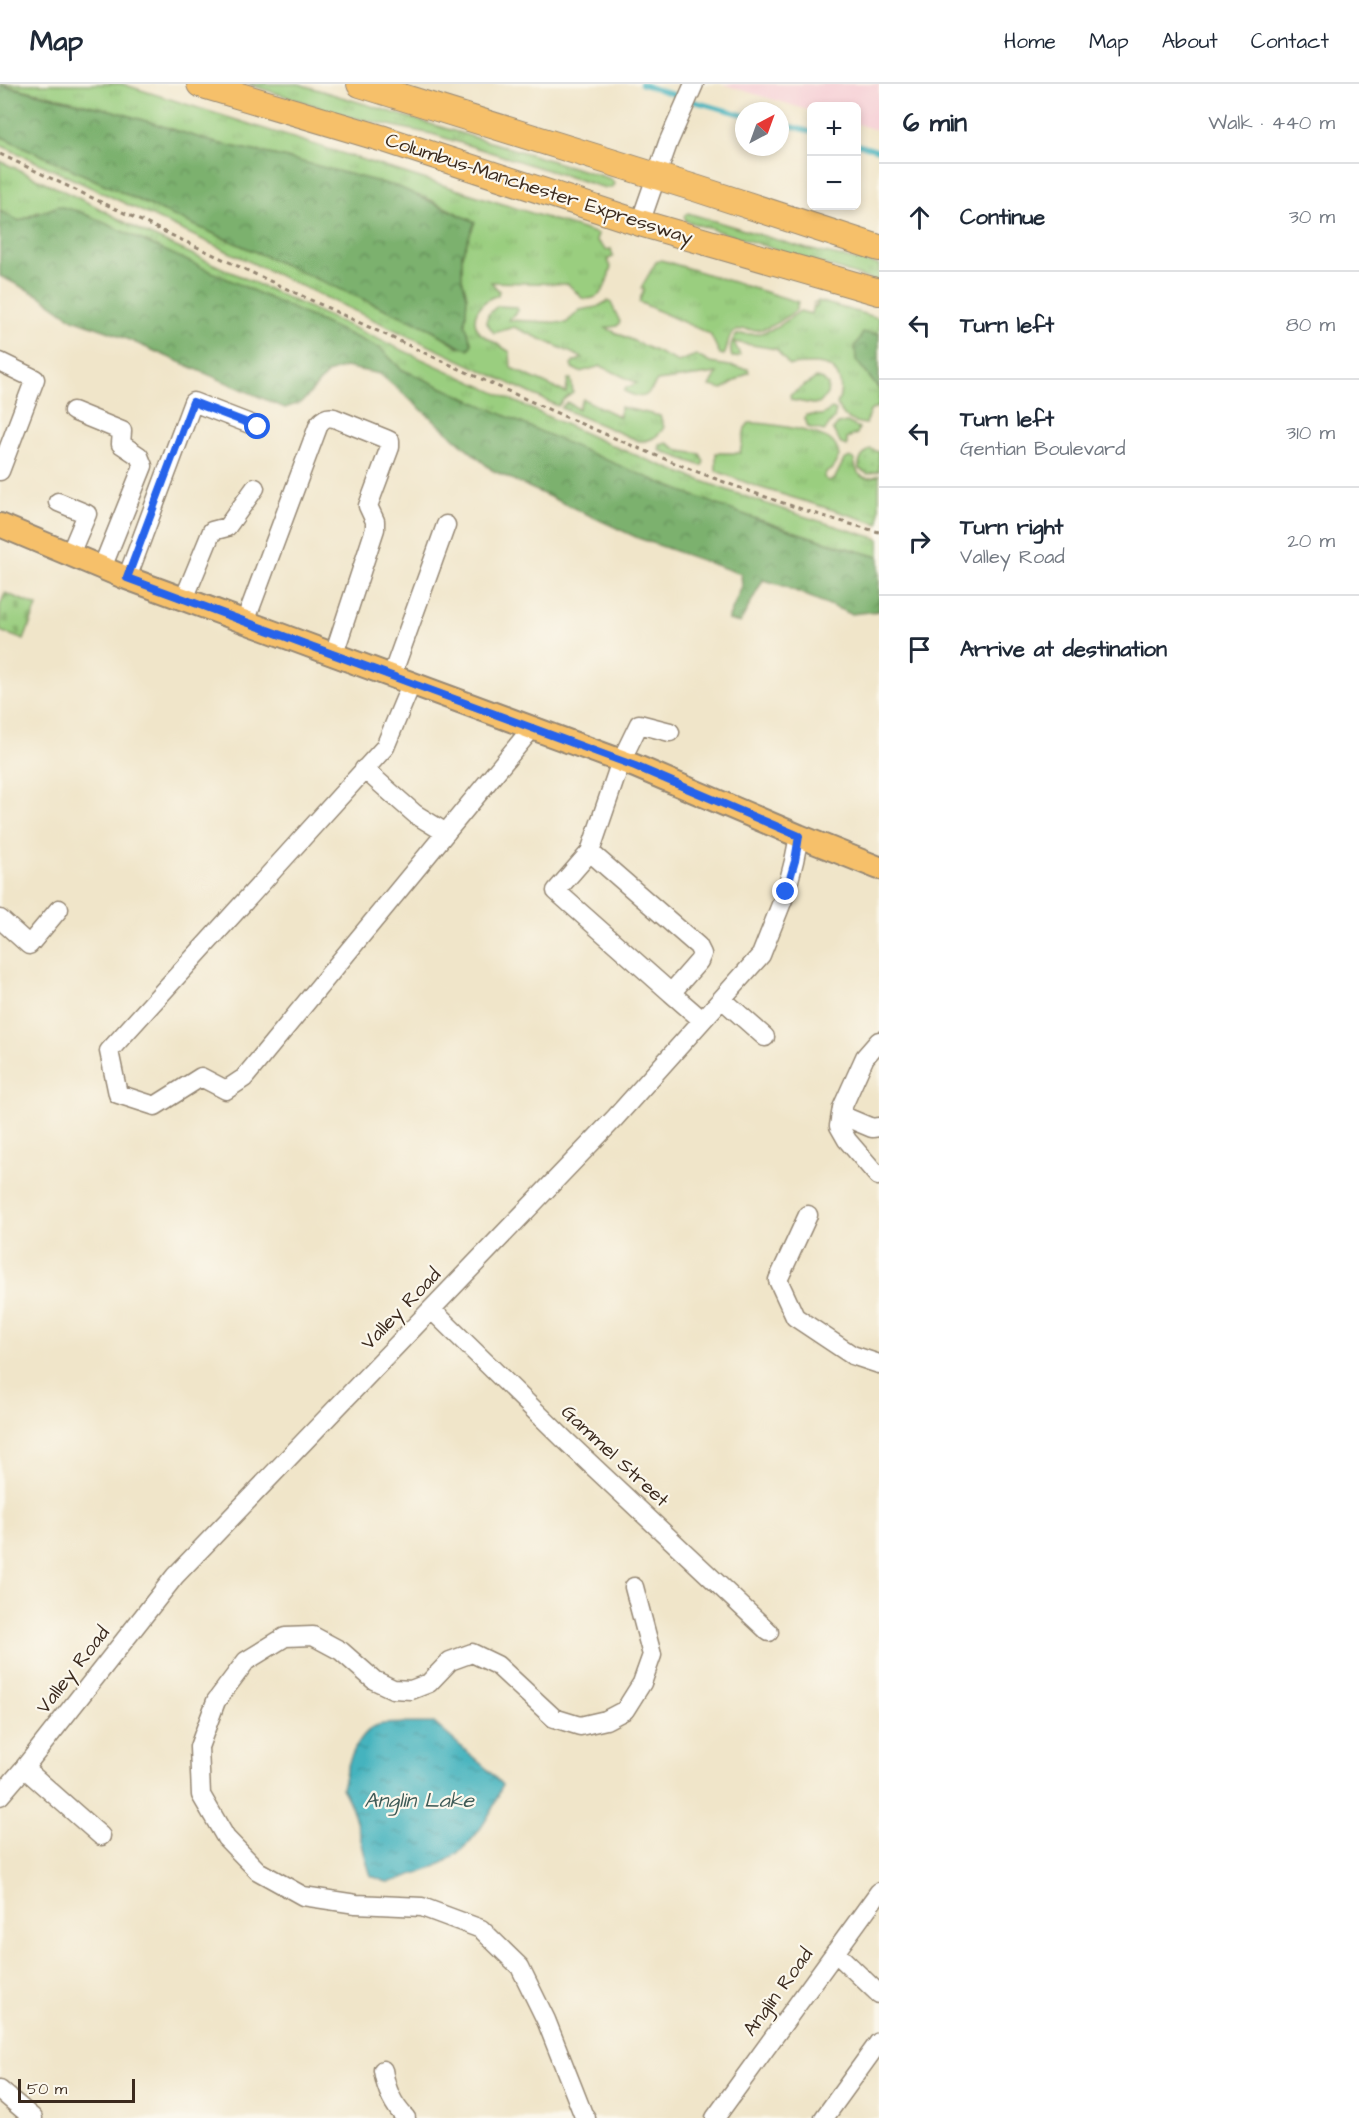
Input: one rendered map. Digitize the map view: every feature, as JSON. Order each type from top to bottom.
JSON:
[{"type":"highway","name":"Columbus-Manchester Expressway","points":[[200,84],[384,139],[640,223],[879,292]]},
{"type":"highway","points":[[360,84],[379,88],[879,248]]},
{"type":"main road","points":[[0,525],[127,578],[621,760],[879,868]]},
{"type":"street","points":[[640,223],[679,117],[694,84]]},
{"type":"street","points":[[0,362],[35,379],[0,471]]},
{"type":"street","points":[[127,578],[193,402],[258,427]]},
{"type":"street","points":[[73,411],[122,431],[121,444],[139,456],[142,465],[102,568]]},
{"type":"street","points":[[245,622],[319,424],[323,419],[334,418],[390,441],[390,447],[368,506],[375,521],[375,529],[334,654]]},
{"type":"street","points":[[184,599],[212,531],[227,527],[255,489]]},
{"type":"street","points":[[58,502],[87,514],[70,554]]},
{"type":"street","points":[[446,525],[385,747],[109,1051],[118,1094],[154,1106],[201,1077],[226,1090],[244,1078],[533,728]]},
{"type":"street","points":[[670,732],[639,724],[621,760],[590,852],[556,891],[702,1020]]},
{"type":"street","points":[[364,769],[415,814],[446,833]]},
{"type":"street","name":"Valley Road","points":[[0,1796],[175,1576],[615,1118],[761,955],[786,892],[799,836]]},
{"type":"street","points":[[590,852],[698,946],[702,954],[699,961],[671,993]]},
{"type":"street","points":[[0,919],[29,945],[59,909]]},
{"type":"street","points":[[722,999],[765,1037]]},
{"type":"street","points":[[878,1176],[847,1140],[839,1126],[842,1108],[865,1057],[879,1041]]},
{"type":"street","points":[[841,1115],[872,1128],[879,1127]]},
{"type":"street","points":[[808,1215],[778,1280],[795,1317],[852,1355],[879,1364]]},
{"type":"street","name":"Gammel Street","points":[[432,1310],[565,1440],[769,1632]]},
{"type":"street","points":[[586,2118],[546,2020],[520,1967],[481,1929],[422,1907],[356,1904],[303,1896],[258,1871],[226,1838],[201,1796],[199,1747],[216,1701],[246,1661],[285,1637],[313,1636],[341,1651],[374,1680],[393,1689],[411,1690],[429,1683],[450,1661],[472,1653],[497,1665],[554,1718],[580,1726],[606,1720],[626,1710],[642,1683],[652,1654],[634,1587]]},
{"type":"street","points":[[24,1768],[101,1836]]},
{"type":"street","name":"Anglin Road","points":[[715,2118],[879,1892]]},
{"type":"street","points":[[834,1952],[879,1994]]},
{"type":"street","points":[[824,2118],[879,2042]]},
{"type":"street","points":[[383,2070],[385,2085],[392,2100],[406,2118]]},
{"type":"street","points":[[0,2090],[33,2118]]},
{"type":"path","points":[[0,154],[645,453],[757,495],[879,532]]},
{"type":"shaded area","points":[[722,84],[879,84],[879,131],[861,125],[861,102],[807,102],[807,110],[789,104],[789,102],[781,102]]},
{"type":"green space","points":[[0,84],[122,84],[598,234],[596,240],[606,250],[611,249],[613,257],[608,259],[611,267],[606,285],[595,298],[582,298],[568,284],[491,282],[499,291],[498,295],[481,305],[475,316],[477,328],[481,334],[510,352],[511,368],[566,393],[568,379],[571,379],[573,393],[558,406],[0,145],[0,136],[160,210],[431,329],[458,346],[465,324],[467,296],[462,279],[462,255],[474,222],[429,199],[338,172],[283,157],[216,143],[114,111]]},
{"type":"green space","points":[[248,84],[299,84],[608,178],[614,184],[611,188],[605,188],[432,134],[350,117]]},
{"type":"green space","points":[[0,85],[114,111],[216,143],[283,157],[399,187],[475,222],[462,255],[462,279],[467,296],[465,324],[472,344],[469,349],[458,346],[431,329],[160,210],[0,136]]},
{"type":"green space","points":[[0,161],[93,205],[141,231],[606,443],[741,495],[879,539],[879,557],[756,519],[577,448],[401,369],[380,349],[78,211],[38,212],[19,221],[0,211]]},
{"type":"green space","points":[[58,206],[78,211],[381,349],[401,369],[577,448],[756,519],[879,557],[879,611],[851,614],[781,585],[763,580],[740,623],[728,620],[742,586],[741,574],[638,538],[492,470],[380,374],[345,367],[328,373],[302,402],[285,408],[113,333],[73,319],[40,296],[0,276],[0,211],[19,221]]},
{"type":"green space","points":[[688,213],[807,249],[879,265],[879,282],[686,221],[684,216]]},
{"type":"green space","points":[[661,260],[798,302],[796,310],[768,327],[736,331],[729,338],[724,355],[720,354],[710,334],[639,302],[644,289],[641,288],[656,262]]},
{"type":"green space","points":[[608,301],[620,322],[617,326],[606,328],[678,362],[696,355],[710,363],[748,369],[749,372],[723,389],[710,386],[717,373],[657,381],[647,394],[640,397],[624,391],[637,383],[601,366],[580,372],[571,365],[583,358],[514,327],[494,333],[486,322],[488,315],[497,306],[517,307],[517,311],[509,320],[566,323],[580,310],[597,307]]},
{"type":"green space","points":[[818,301],[879,318],[879,334],[875,333],[856,360],[879,389],[879,406],[870,411],[866,424],[849,418],[839,409],[837,404],[840,392],[839,380],[834,370],[829,367],[814,364],[789,365],[776,349],[734,342],[740,355],[732,357],[731,344],[738,334],[757,334],[776,328],[800,311],[811,314],[813,306],[817,307],[818,304],[814,303]]},
{"type":"green space","points":[[863,333],[879,334],[879,389],[856,360],[855,346]]},
{"type":"green space","points":[[816,378],[828,385],[827,394],[820,403],[791,400],[790,395]]},
{"type":"green space","points":[[583,399],[620,417],[620,407],[660,416],[664,427],[654,438],[639,441],[561,408],[567,402],[578,409]]},
{"type":"green space","points":[[832,409],[836,411],[834,419],[824,431],[808,427],[806,415],[822,415]]},
{"type":"green space","points":[[847,422],[859,428],[857,434],[847,438],[847,446],[841,444],[833,430],[838,424]]},
{"type":"green space","points":[[749,423],[791,428],[814,433],[830,440],[834,443],[839,456],[832,470],[826,472],[824,477],[828,481],[834,480],[844,460],[850,457],[854,459],[856,469],[861,476],[868,478],[879,475],[879,524],[758,487],[716,471],[716,453],[740,453],[745,428]]},
{"type":"green space","points":[[667,443],[680,451],[700,454],[704,461],[702,466],[659,450],[660,445]]},
{"type":"green space","points":[[870,449],[879,452],[879,471],[868,474],[859,469],[859,462]]},
{"type":"green space","points":[[5,593],[37,606],[24,640],[0,631],[0,606]]},
{"type":"water","name":"Anglin Lake","points":[[434,1723],[502,1785],[489,1816],[470,1842],[459,1852],[431,1869],[394,1881],[384,1881],[371,1876],[356,1820],[342,1788],[346,1771],[358,1743],[370,1729],[382,1724]]},
{"type":"waterway","points":[[641,84],[684,98]]},
{"type":"waterway","points":[[692,101],[735,113]]},
{"type":"waterway","points":[[789,126],[807,131]]},
{"type":"waterway","points":[[861,146],[879,151]]},
{"type":"route","points":[[258,427],[193,402],[127,578],[635,766],[799,836],[786,892]]}]
